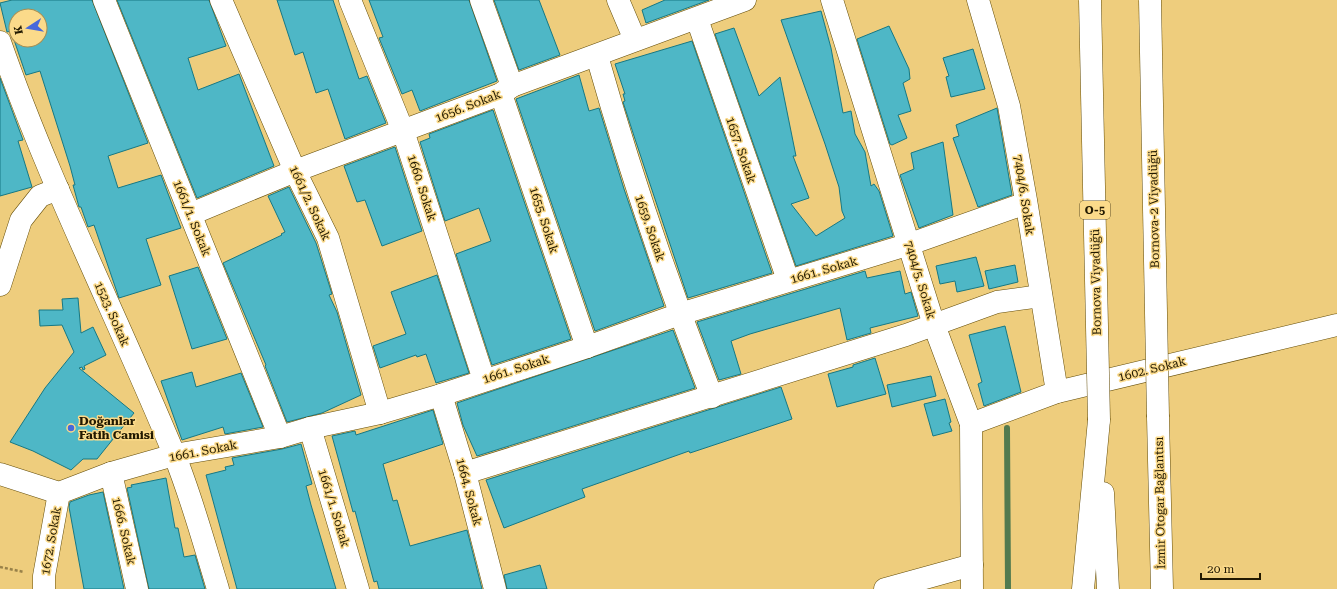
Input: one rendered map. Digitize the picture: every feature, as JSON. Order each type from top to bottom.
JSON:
[{"type":"main road","name":"1661/1. Sokak","points":[[104,0],[280,437]]},
{"type":"main road","name":"1661/2. Sokak","points":[[221,0],[295,171],[328,238],[380,413]]},
{"type":"main road","name":"1660. Sokak","points":[[350,0],[403,131],[484,380]]},
{"type":"main road","name":"1655. Sokak","points":[[481,0],[507,90],[587,347]]},
{"type":"main road","points":[[618,0],[635,40]]},
{"type":"main road","name":"1656. Sokak","points":[[191,214],[295,171],[403,131],[635,40],[697,19],[745,0]]},
{"type":"main road","name":"7404/5. Sokak","points":[[832,0],[910,244],[934,325],[971,424],[972,589]]},
{"type":"main road","name":"7404/6. Sokak","points":[[978,0],[1009,106],[1057,392]]},
{"type":"main road","name":"Bornova Viyadüğü","points":[[1090,0],[1099,420]]},
{"type":"main road","name":"Bornova-2 Viyadüğü","points":[[1150,0],[1158,417]]},
{"type":"main road","name":"1657. Sokak","points":[[697,19],[788,280]]},
{"type":"main road","name":"1523. Sokak","points":[[0,42],[9,96],[58,189],[174,455],[218,589]]},
{"type":"main road","name":"1659. Sokak","points":[[597,56],[625,153],[680,314],[712,397]]},
{"type":"main road","points":[[0,285],[21,220],[40,196],[58,189]]},
{"type":"main road","name":"1661. Sokak","points":[[59,493],[111,474],[174,455],[280,437],[310,428],[380,413],[441,395],[587,347],[680,314],[910,244],[1026,203]]},
{"type":"main road","points":[[0,227],[21,220]]},
{"type":"main road","points":[[465,473],[712,397],[934,325],[997,302],[1041,296]]},
{"type":"main road","name":"1602. Sokak","points":[[971,424],[1057,392],[1337,325]]},
{"type":"main road","name":"1664. Sokak","points":[[441,395],[465,473],[495,589]]},
{"type":"main road","name":"İzmir Otogar Bağlantısı","points":[[1158,417],[1162,589]]},
{"type":"main road","points":[[1083,589],[1099,420]]},
{"type":"main road","name":"O-5","points":[[1099,420],[1108,589]]},
{"type":"main road","name":"1661/1. Sokak","points":[[310,428],[358,589]]},
{"type":"main road","points":[[0,474],[59,493]]},
{"type":"main road","name":"1666. Sokak","points":[[111,474],[137,589]]},
{"type":"main road","name":"1672. Sokak","points":[[44,589],[44,576],[59,493]]},
{"type":"main road","points":[[885,589],[972,565]]},
{"type":"building","points":[[12,0],[92,0],[148,143],[108,156],[118,188],[161,175],[181,228],[146,239],[161,285],[119,298],[94,225],[88,227],[81,207],[79,207],[70,166],[40,71],[26,75],[17,48],[48,48],[48,8],[8,8],[7,32],[0,3]]},
{"type":"building","points":[[117,0],[209,0],[226,46],[188,58],[198,90],[239,74],[274,166],[197,198]]},
{"type":"building","points":[[277,0],[333,0],[359,79],[367,76],[386,123],[345,139],[328,89],[316,93],[303,52],[295,55]]},
{"type":"building","points":[[369,0],[469,0],[497,81],[420,111],[412,90],[402,94],[379,38],[383,37]]},
{"type":"building","points":[[494,0],[539,0],[560,55],[519,70]]},
{"type":"building","points":[[665,0],[709,0],[646,23],[642,10]]},
{"type":"building","points":[[821,11],[831,48],[843,113],[851,111],[855,134],[865,152],[871,186],[874,184],[879,191],[893,236],[796,266],[715,34],[734,28],[759,96],[780,77],[796,156],[793,156],[809,198],[791,204],[816,236],[845,218],[842,211],[839,187],[781,20]]},
{"type":"building","points":[[889,26],[909,69],[910,79],[903,83],[911,111],[898,115],[907,138],[892,145],[890,144],[857,39]]},
{"type":"building","points":[[692,41],[772,273],[688,298],[623,102],[625,101],[623,94],[625,94],[615,64]]},
{"type":"building","points":[[973,49],[985,89],[951,97],[946,77],[949,76],[943,58]]},
{"type":"building","points":[[579,75],[589,111],[599,108],[624,189],[664,306],[595,331],[516,99]]},
{"type":"building","points":[[0,78],[23,140],[18,141],[32,187],[0,196]]},
{"type":"building","points":[[997,108],[1012,195],[978,207],[953,138],[959,136],[956,125]]},
{"type":"building","points":[[493,110],[571,339],[492,365],[456,254],[491,241],[479,208],[445,221],[420,142],[430,138],[429,134]]},
{"type":"building","points":[[943,142],[953,215],[919,228],[900,175],[914,169],[911,153]]},
{"type":"building","points":[[395,147],[422,231],[382,246],[365,200],[357,202],[344,166]]},
{"type":"building","points":[[289,187],[316,243],[332,294],[329,295],[337,312],[361,395],[322,413],[287,422],[265,366],[266,365],[223,263],[282,235],[281,234],[285,232],[268,196]]},
{"type":"building","points":[[976,257],[984,286],[957,292],[955,281],[940,284],[936,266]]},
{"type":"building","points":[[1015,265],[1018,282],[989,289],[985,271]]},
{"type":"building","points":[[198,267],[227,339],[192,349],[169,276]]},
{"type":"building","points":[[865,271],[867,278],[900,271],[905,294],[911,292],[918,316],[870,328],[871,333],[847,340],[840,308],[750,334],[731,341],[741,374],[719,380],[697,322]]},
{"type":"building","points":[[437,275],[469,373],[436,383],[426,354],[417,357],[416,355],[380,368],[373,346],[406,334],[391,292]]},
{"type":"building","name":"Doğanlar Fatih Camisi","points":[[78,298],[81,333],[93,327],[106,355],[84,366],[85,369],[83,370],[82,367],[79,368],[134,413],[97,459],[83,459],[71,470],[33,451],[10,442],[45,388],[74,352],[62,325],[40,326],[39,310],[63,310],[62,299]]},
{"type":"building","points":[[1005,326],[1021,392],[984,406],[978,384],[982,382],[969,335]]},
{"type":"building","points":[[673,330],[695,388],[477,456],[463,425],[457,403]]},
{"type":"building","points":[[875,358],[886,394],[837,407],[828,374],[853,367],[853,365]]},
{"type":"building","points":[[192,372],[196,387],[241,373],[263,427],[225,434],[223,427],[182,440],[161,381]]},
{"type":"building","points":[[931,376],[936,396],[892,407],[887,385]]},
{"type":"building","points":[[781,387],[792,419],[690,453],[689,451],[582,489],[585,497],[504,528],[486,480]]},
{"type":"building","points":[[945,399],[951,422],[949,423],[952,431],[933,436],[924,404]]},
{"type":"building","points":[[433,410],[443,444],[383,464],[393,501],[397,500],[410,546],[467,530],[482,589],[379,589],[377,581],[374,582],[355,511],[353,512],[332,436],[355,431],[356,435]]},
{"type":"building","points":[[301,444],[312,484],[306,486],[336,589],[237,589],[206,475],[226,470],[225,467],[234,465],[232,458]]},
{"type":"building","points":[[166,478],[175,528],[178,528],[184,557],[195,555],[205,589],[149,589],[127,488],[132,487],[131,485]]},
{"type":"building","points":[[103,492],[124,589],[84,589],[69,507],[70,502]]},
{"type":"building","points":[[540,565],[547,589],[507,589],[504,575]]},
{"type":"waterway","points":[[1007,428],[1008,589]]},
{"type":"place","name":"Doğanlar Fatih Camisi","points":[[71,428]]}]
